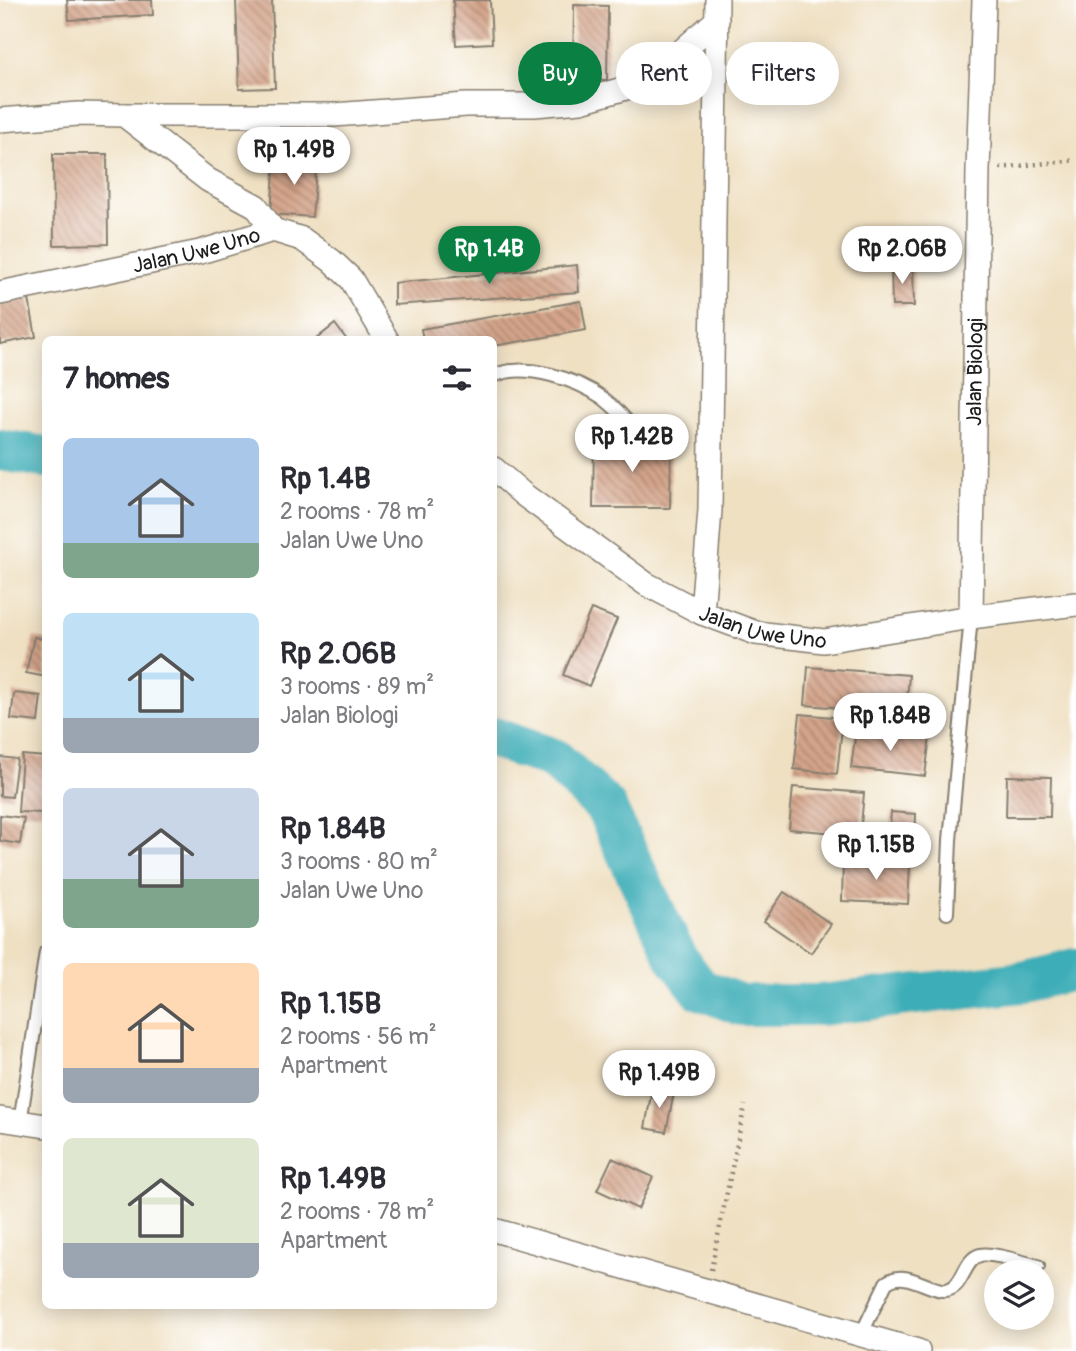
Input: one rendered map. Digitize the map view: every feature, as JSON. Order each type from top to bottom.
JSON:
[{"type":"street","name":"Jalan Biologi","points":[[971,617],[978,170],[984,0]]},
{"type":"street","points":[[0,120],[78,114],[334,115],[466,105],[534,105],[581,101],[633,86],[660,71],[717,10]]},
{"type":"street","points":[[702,613],[710,510],[717,10]]},
{"type":"street","points":[[124,115],[208,180],[256,206],[273,230]]},
{"type":"street","name":"Jalan Uwe Uno","points":[[0,293],[200,251],[273,230],[302,239],[351,279],[385,336]]},
{"type":"street","name":"Jalan Uwe Uno","points":[[497,472],[524,495],[646,584],[702,613],[756,633],[824,641],[971,617],[1076,604]]},
{"type":"street","points":[[10,1121],[42,1125]]},
{"type":"street","points":[[497,1231],[918,1351]]},
{"type":"lane","points":[[497,375],[512,369],[531,370],[563,379],[601,396],[620,411],[634,430]]},
{"type":"lane","points":[[947,912],[950,840],[971,617]]},
{"type":"lane","points":[[10,1121],[42,971]]},
{"type":"lane","points":[[861,1335],[886,1283],[892,1278],[900,1277],[943,1290],[950,1289],[956,1286],[971,1260],[984,1254],[1011,1260]]},
{"type":"path","points":[[978,170],[1076,160]]},
{"type":"path","points":[[707,1291],[745,1105]]},
{"type":"building","points":[[67,0],[152,0],[153,15],[69,20]]},
{"type":"building","points":[[236,0],[272,0],[275,88],[239,89]]},
{"type":"building","points":[[453,0],[490,0],[492,43],[456,45]]},
{"type":"building","points":[[574,5],[608,6],[607,80],[602,80],[602,42],[574,42]]},
{"type":"building","points":[[53,154],[107,154],[108,244],[54,245]]},
{"type":"building","points":[[275,157],[317,160],[312,217],[271,214]]},
{"type":"building","points":[[577,265],[579,292],[394,305],[394,283]]},
{"type":"building","points":[[891,266],[913,266],[914,306],[892,306]]},
{"type":"building","points":[[29,299],[36,337],[0,344],[0,305]]},
{"type":"building","points":[[581,301],[586,330],[497,345],[497,336],[422,336],[421,329]]},
{"type":"building","points":[[335,324],[344,336],[320,336]]},
{"type":"building","points":[[594,440],[671,441],[670,508],[593,508]]},
{"type":"building","points":[[591,609],[617,619],[589,686],[563,675]]},
{"type":"building","points":[[34,637],[42,639],[42,676],[26,673]]},
{"type":"building","points":[[808,667],[909,675],[906,713],[805,705]]},
{"type":"building","points":[[14,693],[41,696],[38,722],[11,719]]},
{"type":"building","points":[[800,714],[843,718],[837,774],[794,769]]},
{"type":"building","points":[[856,729],[930,737],[925,776],[851,768]]},
{"type":"building","points":[[22,755],[42,757],[42,813],[18,812]]},
{"type":"building","points":[[0,757],[17,759],[12,797],[0,796]]},
{"type":"building","points":[[1007,776],[1051,777],[1050,817],[1006,817]]},
{"type":"building","points":[[793,787],[864,793],[860,835],[789,829]]},
{"type":"building","points":[[891,812],[916,814],[915,838],[889,837]]},
{"type":"building","points":[[0,815],[24,818],[20,844],[0,841]]},
{"type":"building","points":[[843,861],[910,864],[908,904],[842,901]]},
{"type":"building","points":[[784,892],[831,924],[811,953],[764,921]]},
{"type":"building","points":[[652,1089],[674,1093],[666,1132],[645,1128]]},
{"type":"building","points":[[612,1158],[653,1177],[638,1209],[597,1190]]},
{"type":"waterway","points":[[0,450],[42,456]]},
{"type":"waterway","points":[[497,739],[554,759],[605,806],[676,957],[700,989],[741,1005],[820,1005],[1023,982],[1076,969]]}]
